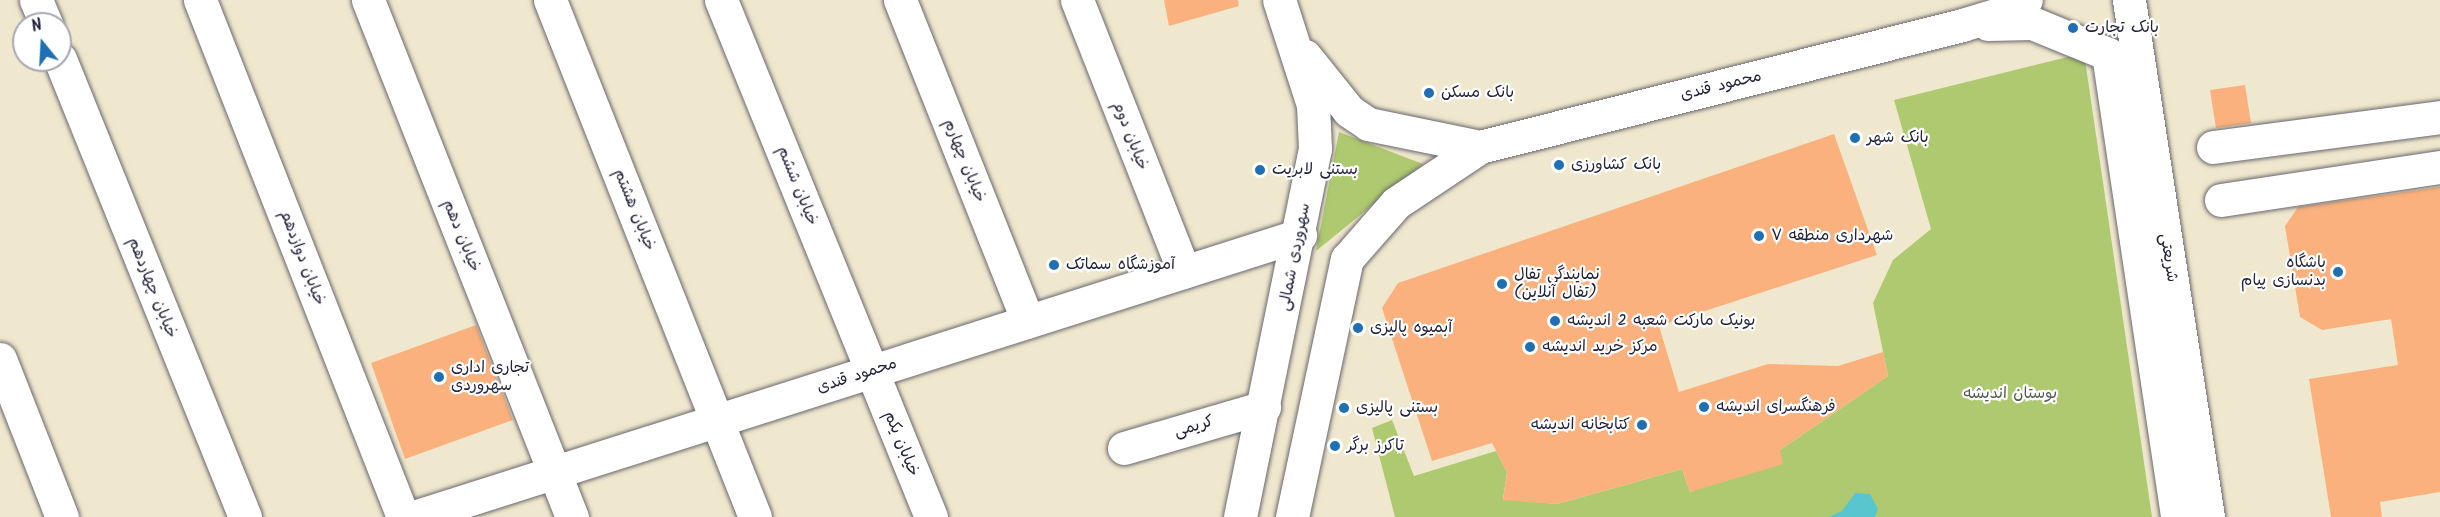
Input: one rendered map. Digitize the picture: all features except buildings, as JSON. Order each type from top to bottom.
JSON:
[{"type":"street","name":"خیابان دوازدهم","points":[[200,0],[403,517]]},
{"type":"street","name":"خیابان دهم","points":[[368,0],[572,517]]},
{"type":"street","name":"خیابان هشتم","points":[[550,0],[755,517]]},
{"type":"street","name":"خیابان ششم","points":[[722,0],[872,371]]},
{"type":"street","name":"خیابان چهارم","points":[[900,0],[1028,321]]},
{"type":"street","name":"خیابان دوم","points":[[1077,0],[1184,272]]},
{"type":"street","name":"سهروردی شمالی","points":[[1240,517],[1300,235],[1315,122],[1298,46],[1279,0]]},
{"type":"street","name":"محمود قندی","points":[[1480,147],[1962,25],[2012,10],[2026,0]]},
{"type":"street","name":"شریعتی","points":[[2129,0],[2208,517]]},
{"type":"street","name":"محمود قندی","points":[[1962,25],[2032,22],[2108,54]]},
{"type":"street","points":[[1298,46],[1349,111],[1368,124],[1480,147]]},
{"type":"street","name":"شریعتی","points":[[2108,54],[2177,517]]},
{"type":"street","name":"خیابان چهاردهم","points":[[65,72],[245,517]]},
{"type":"street","points":[[2213,147],[2440,117]]},
{"type":"street","points":[[1292,517],[1347,259],[1396,203],[1480,147]]},
{"type":"street","points":[[2221,200],[2440,167]]},
{"type":"street","name":"محمود قندی","points":[[414,517],[1300,235]]},
{"type":"street","points":[[0,359],[62,517]]},
{"type":"street","name":"خیابان یکم","points":[[872,371],[931,517]]},
{"type":"street","name":"کریمی","points":[[1124,448],[1264,407]]},
{"type":"green space","name":"بوستان اندیشه","points":[[2084,53],[2152,517],[1395,517],[1372,428],[1392,420],[1414,476],[1496,451],[1507,472],[1503,499],[1557,504],[1682,469],[1690,492],[1780,450],[1888,376],[1873,303],[1893,260],[1931,229],[1894,100]]},
{"type":"green space","points":[[1339,132],[1423,164],[1316,251]]},
{"type":"water","points":[[1855,493],[1870,494],[1878,509],[1875,517],[1828,517],[1842,511]]},
{"type":"place","name":"بانک تجارت","points":[[2073,28]]},
{"type":"place","name":"بانک مسکن","points":[[1429,93]]},
{"type":"place","name":"بانک شهر","points":[[1855,138]]},
{"type":"place","name":"بانک کشاورزی","points":[[1559,165]]},
{"type":"place","name":"بستنی لابریت","points":[[1260,170]]},
{"type":"place","name":"شهرداری منطقه ۷","points":[[1759,236]]},
{"type":"place","name":"آموزشگاه سماتک","points":[[1054,265]]},
{"type":"place","name":"باشگاه بدنسازی پیام","points":[[2338,272]]},
{"type":"place","name":"نمایندگی تفال (تفال آنلاین)","points":[[1502,284]]},
{"type":"place","name":"بونیک مارکت شعبه 2 اندیشه","points":[[1555,321]]},
{"type":"place","name":"آبمیوه پالیزی","points":[[1358,328]]},
{"type":"place","name":"مرکز خرید اندیشه","points":[[1530,347]]},
{"type":"place","name":"تجاری اداری سهروردی","points":[[439,377]]},
{"type":"place","name":"فرهنگسرای اندیشه","points":[[1704,407]]},
{"type":"place","name":"بستنی پالیزی","points":[[1344,408]]},
{"type":"place","name":"کتابخانه اندیشه","points":[[1642,425]]},
{"type":"place","name":"تاکرز برگر","points":[[1335,446]]}]
